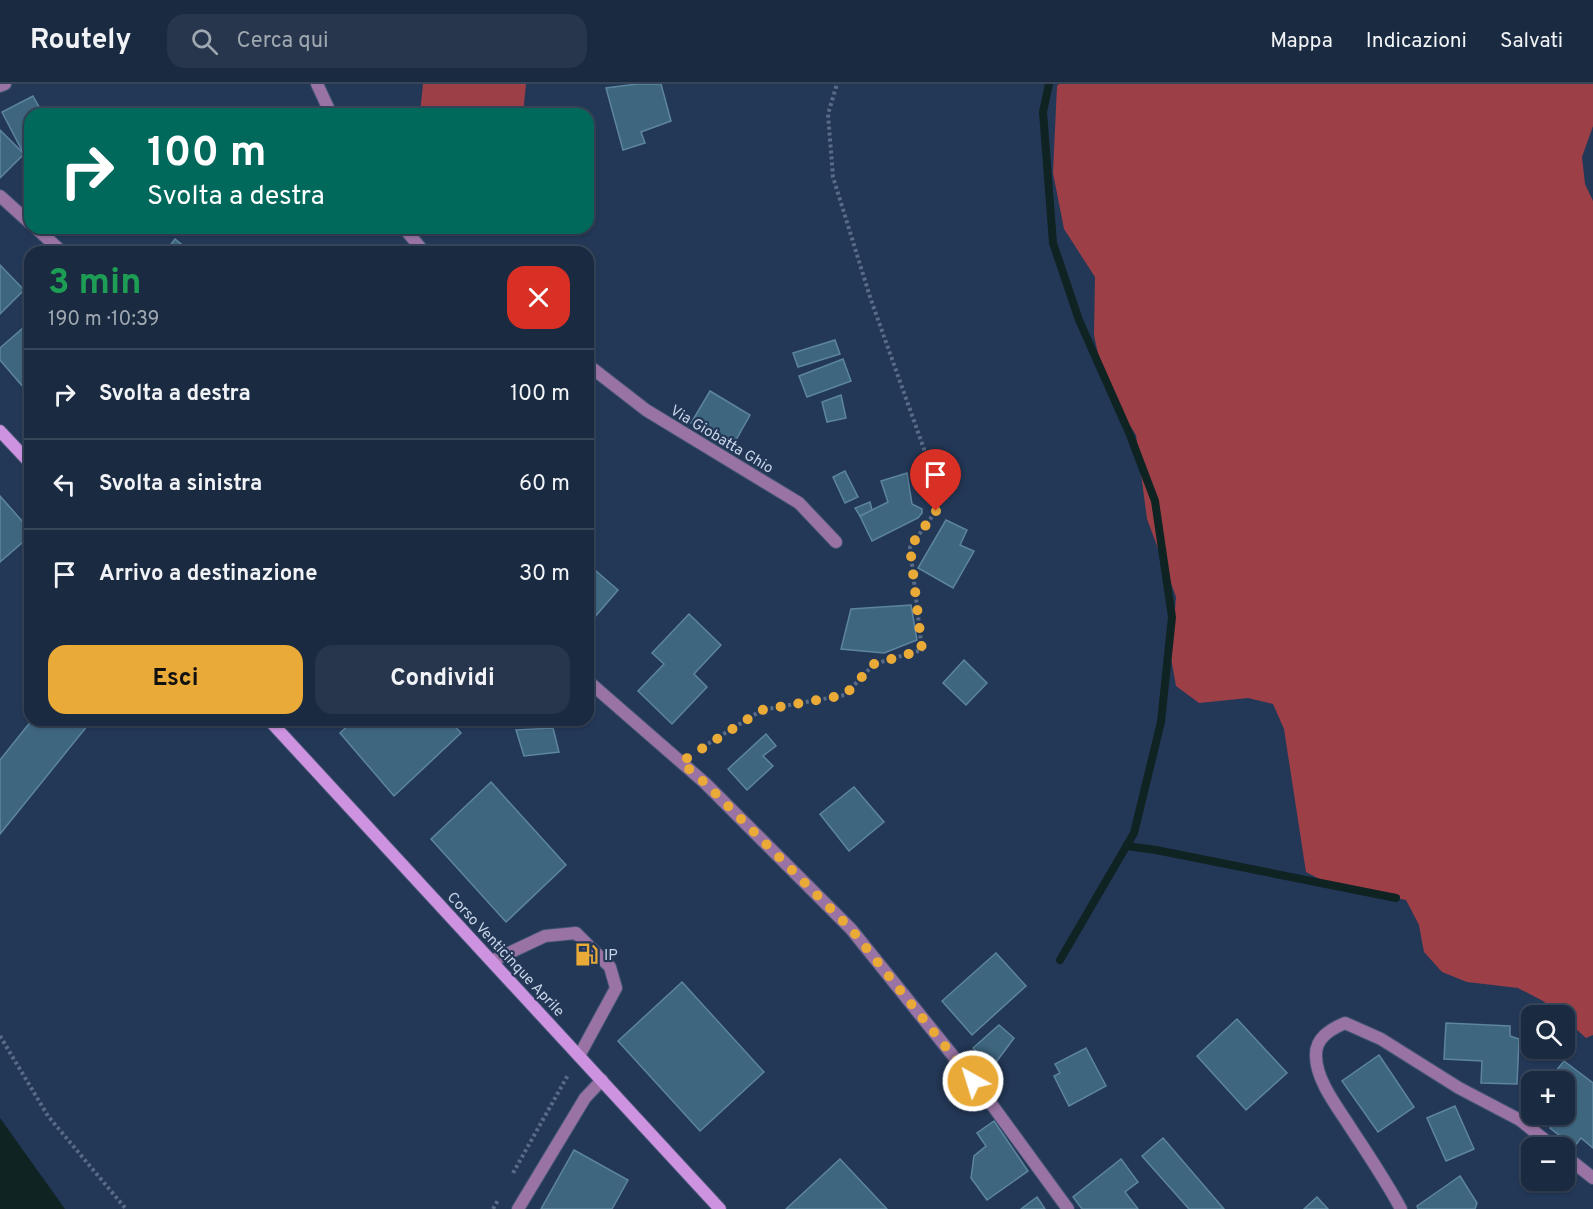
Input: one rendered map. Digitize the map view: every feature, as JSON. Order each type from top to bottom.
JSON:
[{"type":"main road","points":[[0,431],[24,457]]},
{"type":"main road","name":"Corso Venticinque Aprile","points":[[275,726],[720,1209]]},
{"type":"street","points":[[0,86],[4,84]]},
{"type":"street","points":[[317,84],[328,108]]},
{"type":"street","points":[[0,196],[24,218]]},
{"type":"street","points":[[42,234],[56,246]]},
{"type":"street","points":[[409,234],[419,246]]},
{"type":"street","name":"Via Giobatta Ghio","points":[[594,370],[646,410],[799,503],[836,542]]},
{"type":"street","points":[[594,686],[705,783],[851,929],[987,1098],[1068,1209]]},
{"type":"street","points":[[492,961],[545,936],[576,933],[610,968],[616,988],[579,1056]]},
{"type":"street","points":[[1401,1209],[1324,1087],[1316,1055],[1321,1038],[1334,1028],[1345,1023],[1381,1039],[1459,1088],[1520,1120],[1541,1137]]},
{"type":"street","points":[[518,1209],[585,1098],[602,1080]]},
{"type":"street","points":[[1575,1164],[1593,1178]]},
{"type":"path","points":[[681,762],[762,710],[845,695],[874,664],[922,650],[910,547],[936,511],[924,449],[872,300],[833,177],[828,114],[837,84]]},
{"type":"path","points":[[0,1036],[48,1116],[126,1209]]},
{"type":"path","points":[[510,1179],[579,1056]]},
{"type":"path","points":[[493,1209],[498,1199]]},
{"type":"shaded area","points":[[423,84],[526,84],[524,108],[421,108]]},
{"type":"shaded area","points":[[1059,84],[1593,84],[1593,126],[1582,157],[1585,184],[1593,201],[1593,1035],[1586,1038],[1575,1028],[1575,1005],[1548,1005],[1518,988],[1467,982],[1442,972],[1424,952],[1419,925],[1406,900],[1329,884],[1306,872],[1284,729],[1273,704],[1248,698],[1199,703],[1176,686],[1171,658],[1176,597],[1147,519],[1136,435],[1105,387],[1094,335],[1095,277],[1064,229],[1053,173],[1057,86]]},
{"type":"shaded area","points":[[0,1118],[65,1209],[0,1209]]},
{"type":"building","points":[[661,84],[671,121],[641,132],[645,143],[623,150],[606,88]]},
{"type":"building","points":[[33,96],[40,108],[24,108],[24,154],[2,112]]},
{"type":"building","points":[[0,130],[24,154],[0,178]]},
{"type":"building","points":[[175,239],[184,246],[170,246]]},
{"type":"building","points":[[0,265],[24,290],[0,314]]},
{"type":"building","points":[[24,327],[24,388],[0,360],[0,348]]},
{"type":"building","points":[[835,340],[840,354],[798,367],[793,353]]},
{"type":"building","points":[[843,359],[851,381],[807,397],[799,376]]},
{"type":"building","points":[[710,391],[750,415],[732,447],[691,423]]},
{"type":"building","points":[[841,395],[846,418],[827,422],[822,402]]},
{"type":"building","points":[[845,471],[858,497],[845,503],[833,477]]},
{"type":"building","points":[[907,473],[912,504],[922,509],[922,513],[918,518],[872,541],[860,516],[888,502],[881,481]]},
{"type":"building","points":[[0,496],[24,523],[24,541],[0,562]]},
{"type":"building","points":[[870,502],[872,510],[860,516],[855,508]]},
{"type":"building","points":[[946,520],[967,530],[960,545],[974,551],[953,588],[918,568]]},
{"type":"building","points":[[594,569],[618,590],[594,618]]},
{"type":"building","points":[[911,605],[917,640],[884,653],[841,649],[851,609]]},
{"type":"building","points":[[689,614],[721,645],[694,674],[707,687],[672,724],[638,691],[664,664],[652,653]]},
{"type":"building","points":[[964,660],[987,683],[966,705],[943,683]]},
{"type":"building","points":[[27,726],[87,726],[0,834],[0,760]]},
{"type":"building","points":[[348,726],[455,726],[461,733],[394,796],[340,733]]},
{"type":"building","points":[[553,728],[559,752],[524,756],[516,730]]},
{"type":"building","points":[[766,734],[776,746],[763,756],[773,766],[747,790],[728,769]]},
{"type":"building","points":[[491,782],[566,865],[506,922],[431,839]]},
{"type":"building","points":[[854,787],[884,822],[849,851],[820,814]]},
{"type":"building","points":[[996,953],[1026,986],[972,1035],[942,1001]]},
{"type":"building","points":[[682,982],[764,1072],[700,1131],[618,1041]]},
{"type":"building","points":[[1237,1019],[1287,1073],[1246,1110],[1197,1056]]},
{"type":"building","points":[[1446,1023],[1510,1026],[1510,1036],[1519,1039],[1517,1084],[1481,1083],[1482,1061],[1444,1059]]},
{"type":"building","points":[[999,1025],[1014,1038],[991,1069],[973,1048]]},
{"type":"building","points":[[1086,1048],[1106,1086],[1069,1106],[1054,1076],[1060,1073],[1055,1064]]},
{"type":"building","points":[[1379,1055],[1414,1107],[1378,1132],[1342,1081]]},
{"type":"building","points":[[1564,1061],[1593,1083],[1593,1148],[1581,1138],[1575,1146],[1575,1137],[1561,1137],[1550,1128],[1552,1125],[1575,1125],[1575,1071],[1556,1071]]},
{"type":"building","points":[[1455,1106],[1474,1149],[1446,1161],[1427,1118]]},
{"type":"building","points":[[994,1121],[1028,1171],[987,1200],[971,1178],[974,1156],[986,1146],[977,1133]]},
{"type":"building","points":[[1163,1138],[1224,1209],[1189,1209],[1142,1156]]},
{"type":"building","points":[[574,1150],[628,1180],[612,1209],[541,1209]]},
{"type":"building","points":[[840,1159],[887,1209],[786,1209]]},
{"type":"building","points":[[1121,1159],[1138,1182],[1125,1192],[1138,1209],[1082,1209],[1073,1197]]},
{"type":"building","points":[[1460,1176],[1477,1203],[1475,1209],[1418,1209],[1417,1206]]},
{"type":"building","points":[[1037,1197],[1045,1209],[1021,1209]]},
{"type":"building","points":[[1317,1197],[1328,1209],[1304,1209]]},
{"type":"waterway","points":[[1049,84],[1043,112],[1053,243],[1079,320],[1130,435],[1155,501],[1172,617],[1161,722],[1134,833],[1060,960]]},
{"type":"waterway","points":[[1127,846],[1396,898]]},
{"type":"place","name":"IP","points":[[586,955]]},
{"type":"route","points":[[936,511],[910,547],[922,650],[874,664],[845,695],[762,710],[681,762],[705,783],[851,929],[973,1081]]}]
